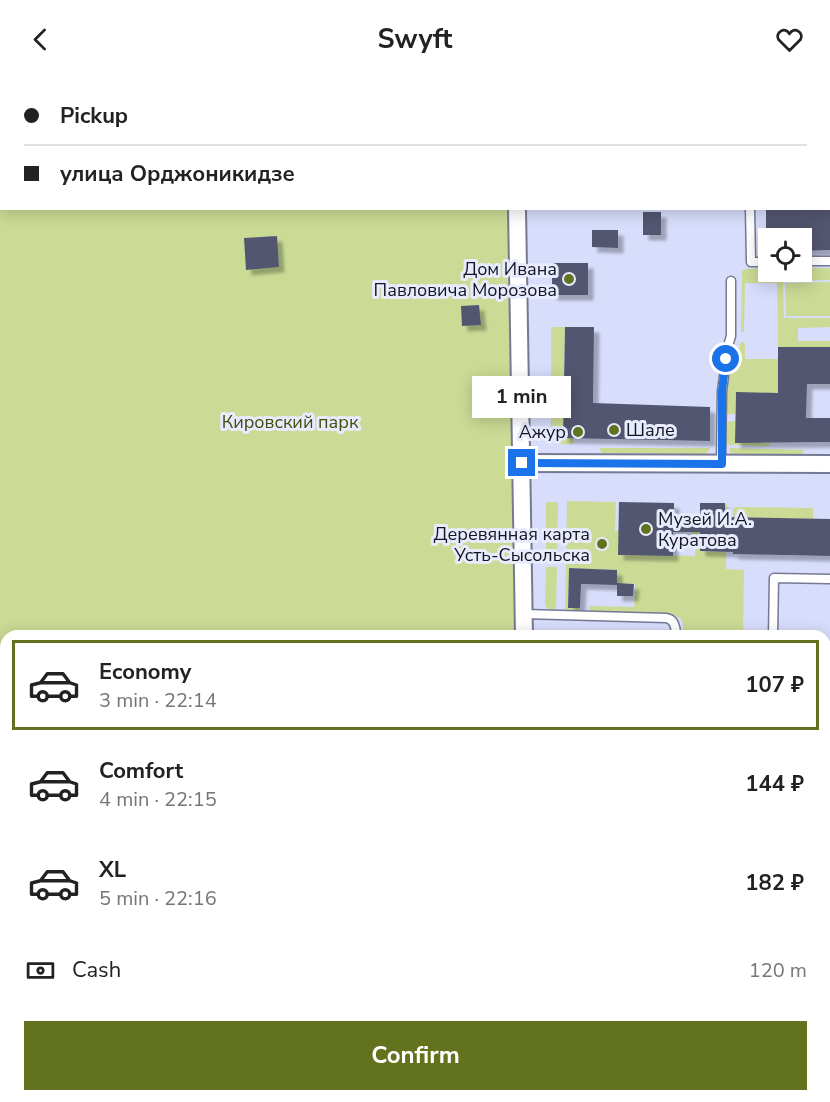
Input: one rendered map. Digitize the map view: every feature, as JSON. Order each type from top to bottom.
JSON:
[{"type":"street","points":[[517,210],[524,630]]},
{"type":"street","points":[[522,463],[830,464]]},
{"type":"lane","points":[[750,210],[751,262],[758,262]]},
{"type":"lane","points":[[812,261],[830,261]]},
{"type":"lane","points":[[722,464],[722,391],[731,336],[731,282]]},
{"type":"lane","points":[[773,630],[774,578],[830,579]]},
{"type":"lane","points":[[524,615],[666,618],[673,621],[675,630]]},
{"type":"green space","name":"Кировский парк","points":[[0,210],[508,210],[515,630],[0,630]]},
{"type":"green space","points":[[758,268],[758,282],[783,282],[784,318],[830,318],[830,327],[798,328],[798,341],[830,341],[830,347],[778,347],[777,283],[745,283],[744,332],[741,332],[742,271]]},
{"type":"green space","points":[[812,268],[830,268],[830,280],[812,280]]},
{"type":"green space","points":[[830,282],[830,316],[786,316],[785,283]]},
{"type":"green space","points":[[565,327],[563,438],[574,438],[573,444],[556,444],[551,438],[551,328]]},
{"type":"green space","points":[[744,342],[745,359],[778,359],[778,442],[770,442],[768,446],[725,444],[726,422],[735,421],[735,443],[768,443],[768,393],[736,393],[735,414],[726,414],[724,410],[729,361],[738,354],[740,343]]},
{"type":"green space","points":[[599,448],[710,448],[705,454],[602,453]]},
{"type":"green space","points":[[729,448],[805,450],[801,454],[731,454]]},
{"type":"green space","points":[[567,501],[616,502],[615,531],[619,531],[619,555],[636,555],[637,539],[655,555],[695,556],[696,539],[692,532],[700,532],[700,551],[724,552],[725,504],[727,504],[726,569],[744,570],[743,630],[682,630],[681,619],[673,614],[589,612],[589,606],[634,607],[635,584],[617,583],[617,570],[569,568],[568,607],[580,608],[580,610],[578,613],[565,612]]},
{"type":"green space","points":[[546,503],[558,504],[557,556],[546,552]]},
{"type":"green space","points":[[736,507],[813,508],[813,519],[733,518],[733,509]]},
{"type":"green space","points":[[546,567],[557,567],[556,609],[545,605]]},
{"type":"building","points":[[766,210],[830,210],[830,250],[812,251],[812,228],[766,228]]},
{"type":"building","points":[[643,212],[661,212],[661,235],[643,235]]},
{"type":"building","points":[[592,230],[618,230],[618,248],[592,247]]},
{"type":"building","points":[[277,236],[279,267],[246,270],[244,238]]},
{"type":"building","points":[[552,263],[588,263],[588,295],[552,295]]},
{"type":"building","points":[[479,305],[481,325],[462,326],[461,306]]},
{"type":"building","points":[[565,327],[594,327],[593,403],[710,407],[710,441],[563,438]]},
{"type":"building","points":[[778,347],[830,347],[830,384],[807,384],[806,418],[830,418],[830,442],[735,443],[736,392],[778,393]]},
{"type":"building","points":[[619,502],[674,503],[674,517],[700,517],[700,503],[725,503],[725,517],[830,519],[830,556],[700,551],[700,532],[673,532],[673,556],[618,555]]},
{"type":"building","points":[[569,568],[617,570],[617,583],[634,584],[633,596],[617,596],[617,585],[581,584],[580,608],[568,608]]},
{"type":"place","name":"Дом Ивана Павловича Морозова","points":[[569,279]]},
{"type":"place","name":"Шале","points":[[614,430]]},
{"type":"place","name":"Ажур","points":[[578,432]]},
{"type":"place","name":"Музей И.А. Куратова","points":[[646,529]]},
{"type":"place","name":"Деревянная карта Усть-Сысольска","points":[[602,544]]},
{"type":"route","points":[[522,463],[722,464],[722,391],[726,359]]}]
